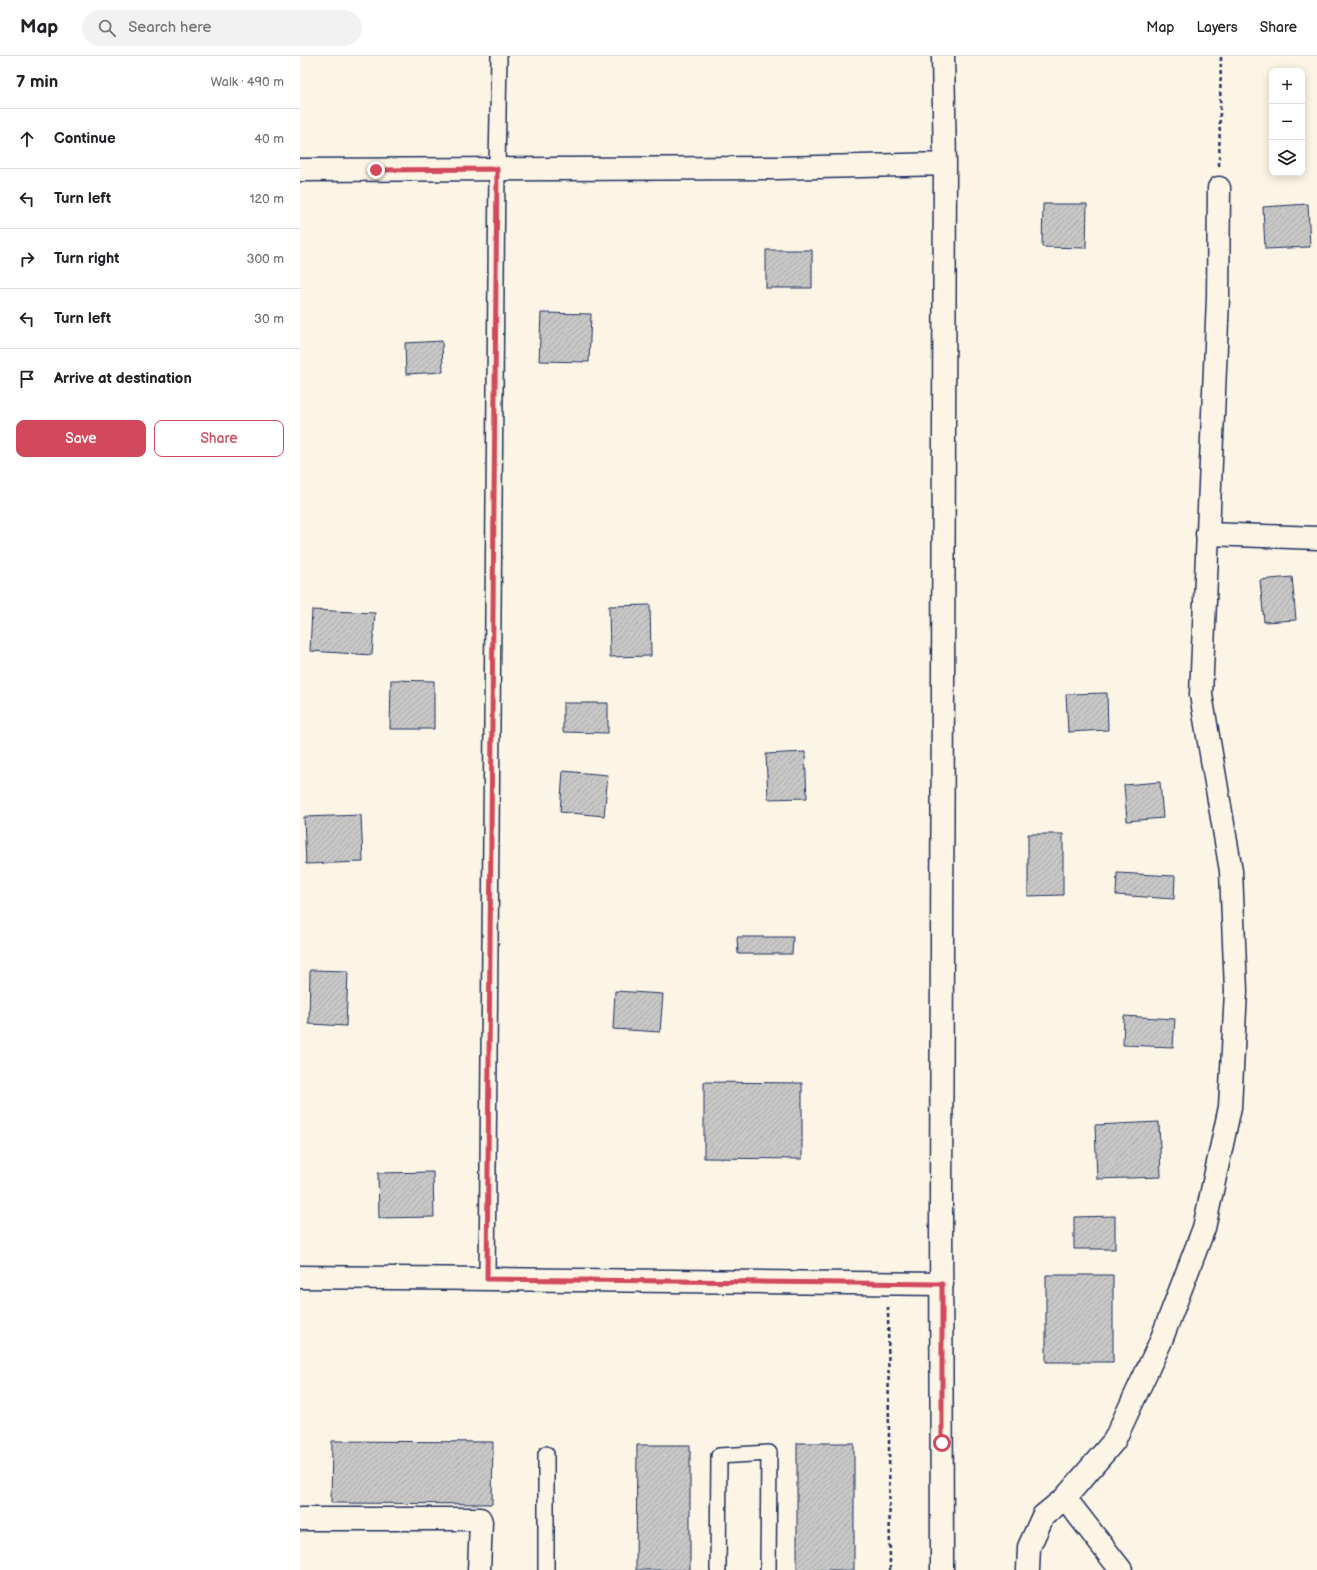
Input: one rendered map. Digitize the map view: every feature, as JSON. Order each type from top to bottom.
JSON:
[{"type":"street","points":[[942,1570],[943,56]]},
{"type":"street","points":[[300,170],[769,168],[944,164]]},
{"type":"street","points":[[1028,1570],[1029,1547],[1043,1516],[1065,1498],[1114,1441],[1160,1344],[1204,1228],[1230,1107],[1236,991],[1231,872],[1201,695],[1218,298],[1219,188]]},
{"type":"street","points":[[1207,534],[1317,538]]},
{"type":"street","points":[[300,1277],[942,1284]]},
{"type":"street","points":[[1065,1498],[1121,1570]]},
{"type":"street","points":[[300,1519],[480,1519],[479,1570]]},
{"type":"lane","points":[[487,1279],[499,56]]},
{"type":"lane","points":[[718,1570],[719,1456],[769,1453],[768,1570]]},
{"type":"lane","points":[[546,1454],[546,1570]]},
{"type":"path","points":[[1219,188],[1221,56]]},
{"type":"path","points":[[888,1284],[890,1570]]},
{"type":"building","points":[[1043,204],[1087,204],[1086,248],[1042,247]]},
{"type":"building","points":[[1308,204],[1310,247],[1265,249],[1263,207]]},
{"type":"building","points":[[766,250],[812,250],[812,288],[766,288]]},
{"type":"building","points":[[541,313],[591,314],[589,362],[539,361]]},
{"type":"building","points":[[442,341],[443,372],[406,374],[405,343]]},
{"type":"building","points":[[1292,577],[1296,620],[1264,622],[1260,580]]},
{"type":"building","points":[[650,605],[651,656],[610,657],[609,606]]},
{"type":"building","points":[[312,610],[375,613],[372,655],[310,651]]},
{"type":"building","points":[[391,680],[434,681],[434,729],[390,729]]},
{"type":"building","points":[[1107,693],[1108,730],[1068,732],[1066,694]]},
{"type":"building","points":[[563,703],[608,703],[608,733],[563,732]]},
{"type":"building","points":[[805,752],[807,798],[768,799],[766,754]]},
{"type":"building","points":[[563,771],[608,775],[604,816],[560,812]]},
{"type":"building","points":[[1160,782],[1163,818],[1127,821],[1124,785]]},
{"type":"building","points":[[361,815],[363,862],[306,864],[304,817]]},
{"type":"building","points":[[1028,834],[1063,834],[1063,895],[1028,896]]},
{"type":"building","points":[[1117,873],[1175,876],[1174,899],[1116,895]]},
{"type":"building","points":[[737,937],[793,937],[792,954],[738,954]]},
{"type":"building","points":[[310,970],[348,971],[346,1026],[309,1024]]},
{"type":"building","points":[[615,991],[663,994],[660,1032],[613,1029]]},
{"type":"building","points":[[1124,1016],[1175,1019],[1173,1047],[1123,1045]]},
{"type":"building","points":[[704,1082],[802,1083],[802,1159],[704,1158]]},
{"type":"building","points":[[1159,1122],[1161,1177],[1097,1179],[1095,1125]]},
{"type":"building","points":[[433,1172],[434,1217],[379,1218],[378,1173]]},
{"type":"building","points":[[1115,1216],[1115,1249],[1074,1249],[1074,1217]]},
{"type":"building","points":[[1046,1275],[1113,1275],[1113,1362],[1046,1362]]},
{"type":"building","points":[[332,1441],[493,1442],[492,1504],[331,1503]]},
{"type":"building","points":[[797,1443],[854,1443],[854,1570],[797,1570]]},
{"type":"building","points":[[637,1445],[690,1445],[690,1570],[636,1570]]},
{"type":"route","points":[[376,170],[497,169],[487,1279],[942,1284],[942,1443]]}]
